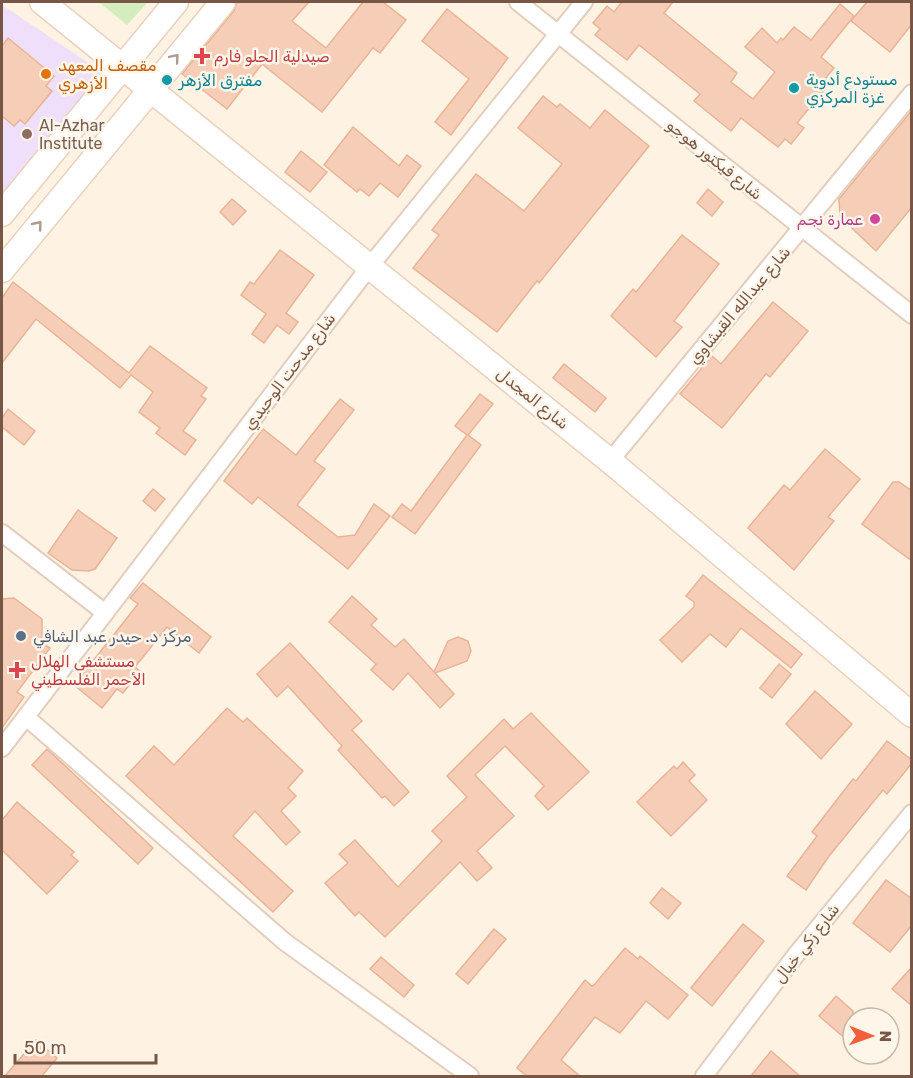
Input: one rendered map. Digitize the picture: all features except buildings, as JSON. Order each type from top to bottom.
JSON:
[{"type":"main road","name":"شارع المجدل","points":[[42,2],[610,461],[912,715]]},
{"type":"main road","points":[[2,214],[121,66],[176,2]]},
{"type":"main road","points":[[2,270],[148,89],[222,2]]},
{"type":"street","name":"شارع فيكتور هوجو","points":[[518,2],[912,315]]},
{"type":"street","name":"شارع مدحت الوحيدي","points":[[2,748],[370,266],[584,2]]},
{"type":"street","name":"شارع عبدالله القيشاوي","points":[[610,461],[912,93]]},
{"type":"street","points":[[2,533],[104,612]]},
{"type":"street","points":[[26,717],[285,942],[470,1077]]},
{"type":"street","name":"شارع زكي خيال","points":[[704,1077],[795,956],[912,813]]},
{"type":"shaded area","name":"Al-Azhar Institute","points":[[2,5],[102,72],[2,196]]},
{"type":"green space","points":[[99,2],[148,2],[127,25]]},
{"type":"place","name":"صيدلية الحلو فارم","points":[[202,56]]},
{"type":"place","name":"مقصف المعهد الأزهري","points":[[46,74]]},
{"type":"place","name":"مفترق الأزهر","points":[[167,80]]},
{"type":"place","name":"مستودع أدوية غزة المركزي","points":[[794,88]]},
{"type":"place","name":"Al-Azhar Institute","points":[[27,134]]},
{"type":"place","name":"عمارة نجم","points":[[875,219]]},
{"type":"place","name":"مركز د. حيدر عبد الشافي","points":[[21,636]]},
{"type":"place","name":"مستشفى الهلال الأحمر الفلسطيني","points":[[17,670]]}]
